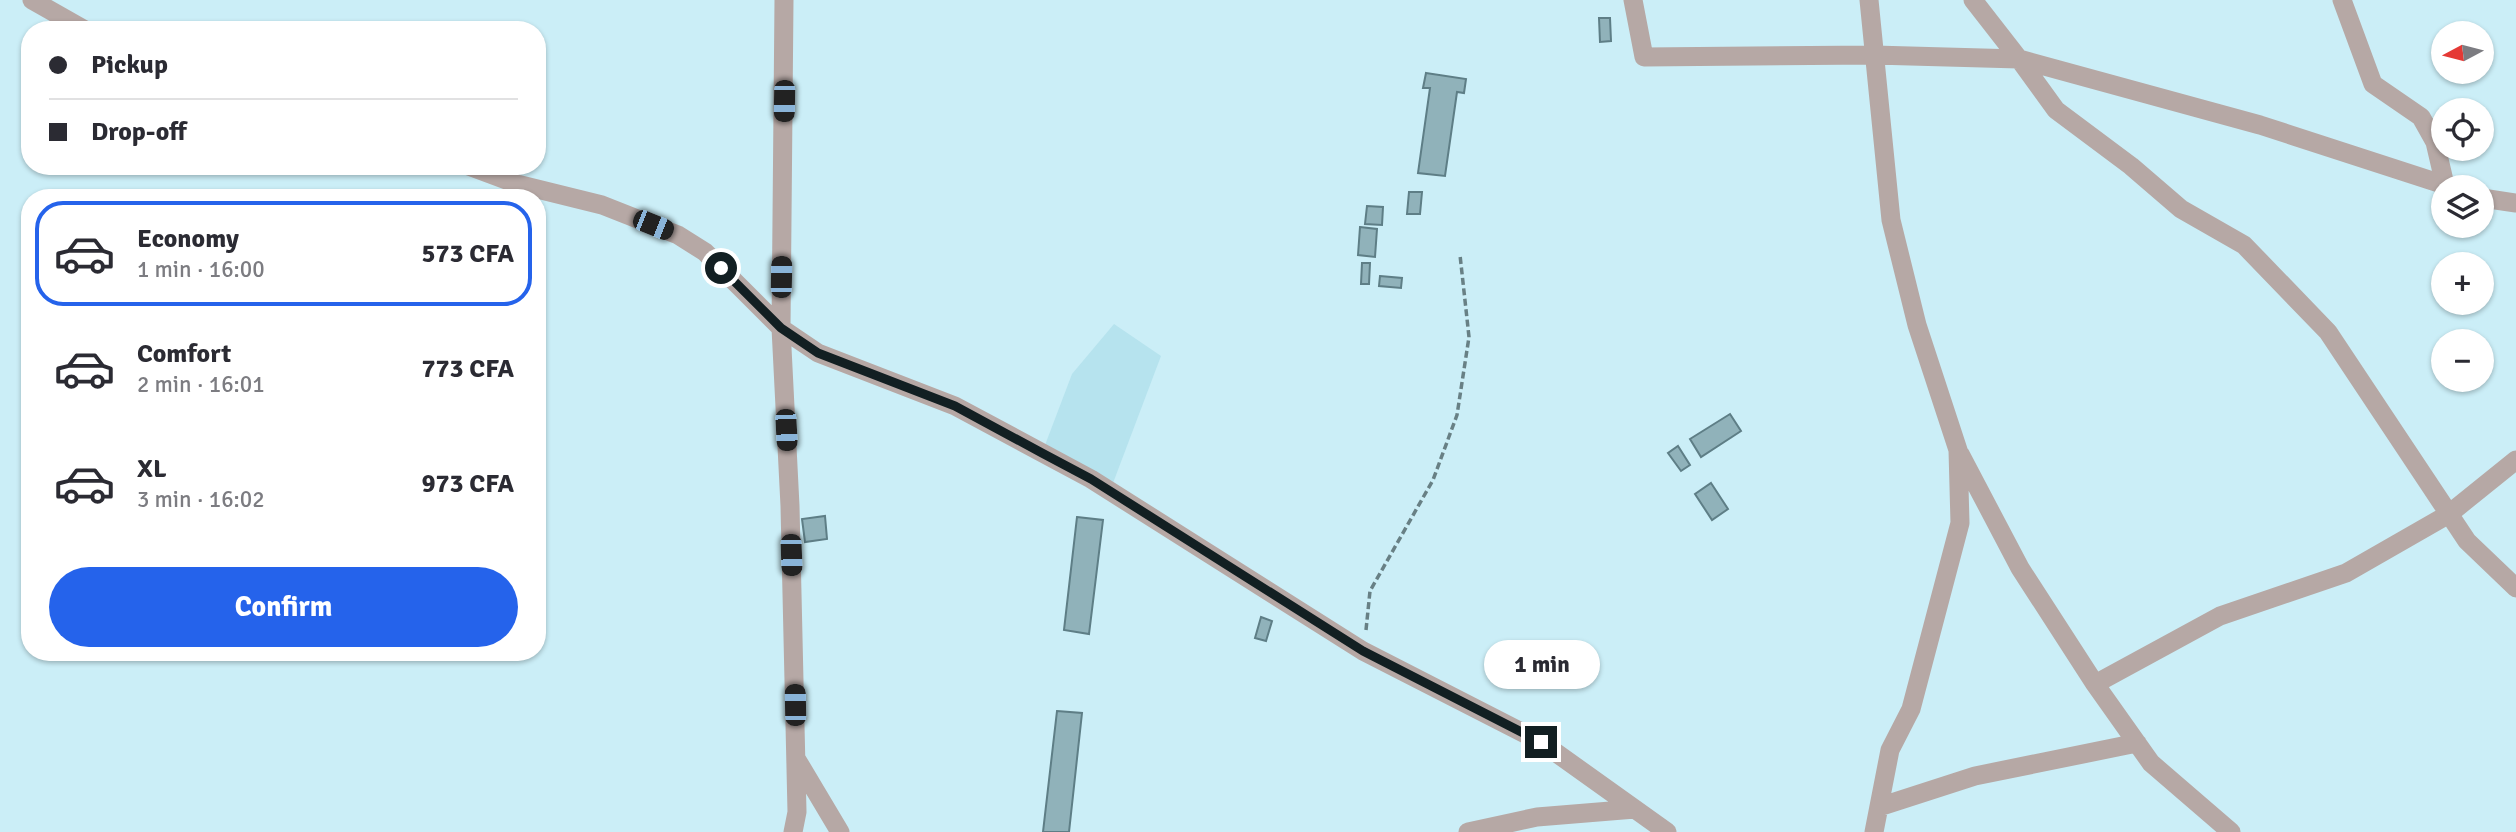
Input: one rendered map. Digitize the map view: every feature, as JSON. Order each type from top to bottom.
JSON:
[{"type":"street","points":[[32,0],[69,21]]},
{"type":"street","points":[[784,0],[781,328],[790,506],[797,812],[793,832]]},
{"type":"street","points":[[1633,0],[1644,57],[1874,55],[2019,59],[2260,125],[2431,180]]},
{"type":"street","points":[[1869,0],[1891,220],[1917,326],[1958,450],[2020,568],[2095,684],[2151,763],[2231,832]]},
{"type":"street","points":[[1973,0],[2056,110],[2131,166],[2181,209],[2244,245],[2328,332],[2467,541],[2516,588]]},
{"type":"street","points":[[2342,0],[2373,84],[2421,117],[2435,142],[2445,175]]},
{"type":"street","points":[[493,175],[537,189]]},
{"type":"street","points":[[546,191],[602,205],[678,235],[705,252],[781,328],[818,353],[955,406],[1091,479],[1363,651],[1541,742],[1667,832]]},
{"type":"street","points":[[2494,200],[2516,203]]},
{"type":"street","points":[[1874,832],[1890,750],[1911,709],[1960,523],[1958,450]]},
{"type":"street","points":[[2095,684],[2220,615],[2346,573],[2449,514],[2516,460]]},
{"type":"street","points":[[1879,807],[1975,776],[2137,743]]},
{"type":"street","points":[[796,759],[841,832]]},
{"type":"street","points":[[1468,832],[1537,817],[1634,809]]},
{"type":"path","points":[[1363,651],[1370,590],[1433,480],[1457,415],[1469,337],[1460,256]]},
{"type":"shaded area","points":[[1114,324],[1161,356],[1110,491],[1042,453],[1072,374]]},
{"type":"building","points":[[1599,18],[1610,18],[1611,41],[1600,42]]},
{"type":"building","points":[[1426,73],[1466,79],[1464,93],[1457,92],[1445,176],[1418,173],[1430,88],[1423,88]]},
{"type":"building","points":[[1409,192],[1422,192],[1420,214],[1407,214]]},
{"type":"building","points":[[1367,206],[1383,207],[1382,225],[1365,224]]},
{"type":"building","points":[[1360,227],[1377,229],[1375,257],[1358,255]]},
{"type":"building","points":[[1362,263],[1370,263],[1369,284],[1361,284]]},
{"type":"building","points":[[1380,276],[1402,278],[1401,288],[1379,286]]},
{"type":"building","points":[[1730,414],[1741,431],[1701,457],[1690,439]]},
{"type":"building","points":[[1678,446],[1690,465],[1681,471],[1668,453]]},
{"type":"building","points":[[1711,483],[1728,509],[1712,520],[1695,494]]},
{"type":"building","points":[[825,516],[827,539],[805,542],[802,519]]},
{"type":"building","points":[[1077,517],[1103,520],[1089,634],[1064,630]]},
{"type":"building","points":[[1261,617],[1272,621],[1266,641],[1255,638]]},
{"type":"building","points":[[1057,711],[1082,713],[1069,832],[1043,832]]},
{"type":"route","points":[[721,268],[781,328],[818,353],[955,406],[1091,479],[1363,651],[1541,742]]}]
